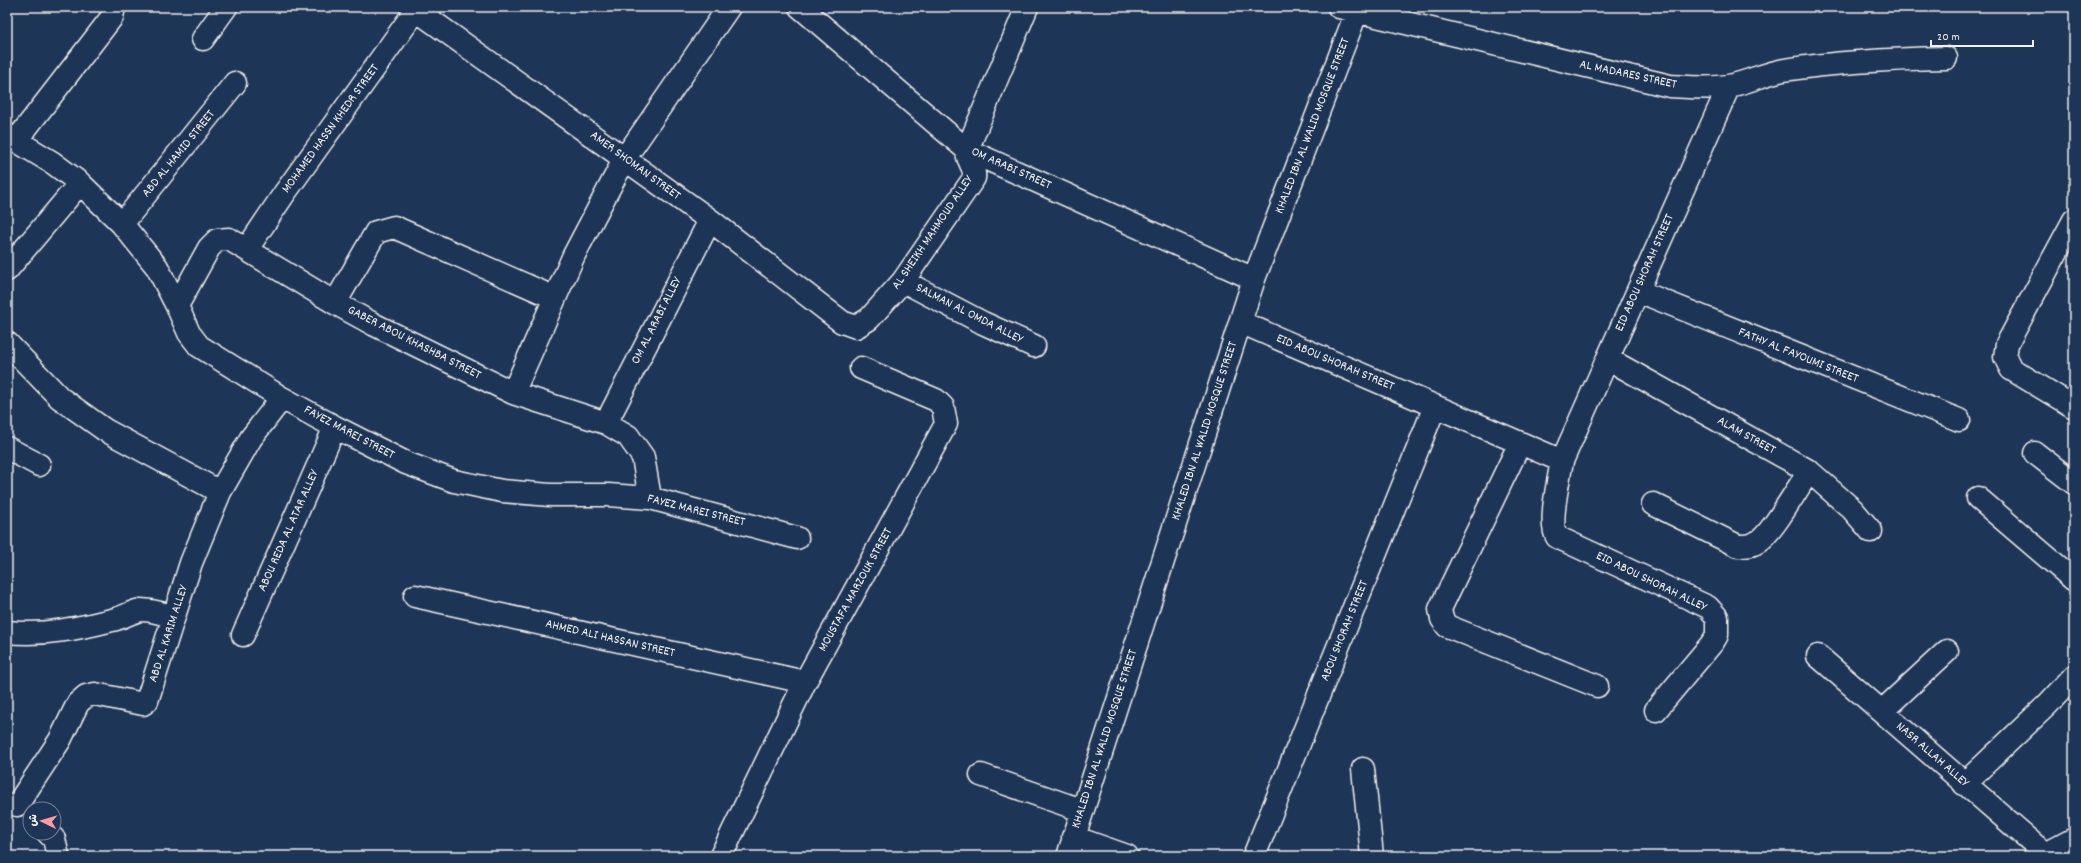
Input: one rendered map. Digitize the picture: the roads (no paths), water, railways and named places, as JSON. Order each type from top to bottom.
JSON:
[{"type":"street","points":[[12,138],[112,17],[114,7]]},
{"type":"street","points":[[203,39],[226,7]]},
{"type":"street","points":[[513,393],[574,255],[625,158],[729,7]]},
{"type":"street","name":"OM ARABI STREET","points":[[800,7],[967,150],[1254,279]]},
{"type":"street","points":[[967,150],[1027,7]]},
{"type":"street","name":"AMER SHOMAN STREET","points":[[414,9],[710,220],[842,322],[856,327]]},
{"type":"street","name":"MOHAMED HASSN KHEDR STREET","points":[[247,249],[414,9]]},
{"type":"street","name":"AL MADARES STREET","points":[[1348,9],[1670,86],[1706,88],[1729,86],[1776,71],[1814,65],[1946,58]]},
{"type":"street","name":"KHALED IBN AL WALID MOSQUE STREET","points":[[1071,846],[1254,279],[1348,9]]},
{"type":"street","name":"ABD AL HAMID STREET","points":[[122,224],[235,83]]},
{"type":"street","name":"EID ABOU SHORAH STREET","points":[[1554,524],[1562,461],[1729,86]]},
{"type":"street","name":"FAYEZ MAREI STREET","points":[[12,138],[53,163],[80,182],[122,224],[157,267],[178,306],[189,333],[199,346],[282,398],[335,427],[406,463],[454,481],[502,491],[550,495],[608,495],[650,498],[797,538]]},
{"type":"street","name":"AL SHEIKH MAHMOUD ALLEY","points":[[856,327],[869,319],[903,281],[974,178],[974,167],[967,159],[967,150]]},
{"type":"street","points":[[7,270],[80,182]]},
{"type":"street","name":"OM AL ARABI ALLEY","points":[[606,423],[710,220]]},
{"type":"street","points":[[2074,220],[2007,344],[2005,357],[2011,369],[2074,407]]},
{"type":"street","points":[[335,303],[376,232],[394,227],[554,298]]},
{"type":"street","name":"GABER ABOU KHASHBA STREET","points":[[178,306],[209,248],[218,240],[230,239],[335,303],[513,393],[606,423],[628,436],[643,457],[650,498]]},
{"type":"street","name":"SALMAN AL OMDA ALLEY","points":[[903,281],[983,323],[1034,346]]},
{"type":"street","name":"FATHY AL FAYOUMI STREET","points":[[1638,291],[1959,420]]},
{"type":"street","name":"EID ABOU SHORAH STREET","points":[[1240,322],[1562,461]]},
{"type":"street","points":[[7,343],[60,398],[105,430],[220,492]]},
{"type":"street","name":"ALAM STREET","points":[[1608,359],[1809,471],[1847,504],[1871,531]]},
{"type":"street","name":"MOUSTAFA MARZOUK STREET","points":[[721,856],[805,682],[946,424],[942,407],[936,400],[861,368]]},
{"type":"street","name":"ABD AL KARIM ALLEY","points":[[18,807],[60,740],[78,703],[86,696],[95,694],[143,704],[147,701],[191,563],[220,492],[251,438],[282,398]]},
{"type":"street","name":"ABOU SHORAH STREET","points":[[1254,856],[1435,406]]},
{"type":"street","name":"ABOU REDA AL ATAR ALLEY","points":[[243,635],[335,427]]},
{"type":"street","points":[[1520,443],[1440,609],[1442,619],[1447,626],[1597,686]]},
{"type":"street","points":[[7,448],[39,465]]},
{"type":"street","points":[[2035,453],[2074,483]]},
{"type":"street","points":[[1653,504],[1738,546],[1749,546],[1760,541],[1769,531],[1809,471]]},
{"type":"street","points":[[1978,498],[2074,580]]},
{"type":"street","name":"EID ABOU SHORAH ALLEY","points":[[1554,524],[1554,532],[1558,537],[1708,607],[1717,616],[1717,635],[1713,642],[1656,710]]},
{"type":"street","name":"AHMED ALI HASSAN STREET","points":[[415,596],[805,682]]},
{"type":"street","points":[[7,632],[29,634],[60,632],[117,619],[139,610],[149,610],[174,617]]},
{"type":"street","points":[[1882,711],[1947,651]]},
{"type":"street","name":"NASR ALLAH ALLEY","points":[[1818,656],[2044,855]]},
{"type":"street","points":[[1964,784],[2047,705],[2074,676]]},
{"type":"street","points":[[1364,769],[1372,856]]},
{"type":"street","points":[[982,775],[1082,810]]},
{"type":"street","points":[[2044,855],[2074,839]]},
{"type":"street","points":[[54,841],[58,856]]},
{"type":"street","points":[[1071,846],[1127,856]]}]
